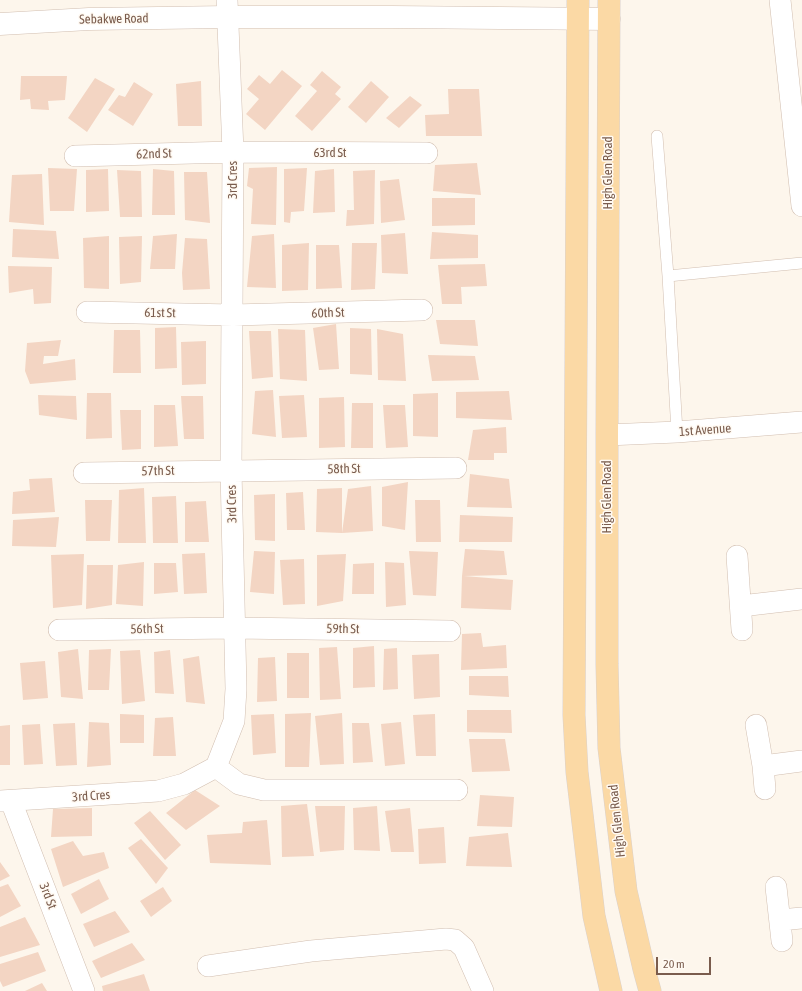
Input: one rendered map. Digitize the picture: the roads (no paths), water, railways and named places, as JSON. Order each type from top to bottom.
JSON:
[{"type":"main road","points":[[578,9],[574,715],[577,772],[594,916],[611,991]]},
{"type":"main road","name":"High Glen Road","points":[[609,9],[607,435],[607,664],[609,748],[626,892],[650,991]]},
{"type":"street","points":[[780,0],[797,108],[802,206]]},
{"type":"street","name":"Sebakwe Road","points":[[0,24],[89,19],[227,8],[609,9]]},
{"type":"street","name":"3rd Cres","points":[[5,801],[158,792],[184,784],[216,767],[234,720],[236,689],[231,470],[233,152],[227,8]]},
{"type":"street","name":"63rd St","points":[[233,152],[427,153]]},
{"type":"street","name":"62nd St","points":[[75,156],[233,152]]},
{"type":"street","name":"60th St","points":[[233,315],[422,310]]},
{"type":"street","name":"61st St","points":[[87,312],[233,315]]},
{"type":"street","name":"1st Avenue","points":[[607,435],[677,432],[802,422]]},
{"type":"street","name":"58th St","points":[[231,470],[456,468]]},
{"type":"street","name":"57th St","points":[[84,473],[231,470]]},
{"type":"street","points":[[737,556],[742,630]]},
{"type":"street","points":[[741,606],[802,598]]},
{"type":"street","name":"56th St","points":[[59,630],[235,628]]},
{"type":"street","name":"59th St","points":[[235,628],[450,630]]},
{"type":"street","points":[[756,725],[763,766],[765,789]]},
{"type":"street","points":[[763,766],[802,760]]},
{"type":"street","points":[[216,767],[239,784],[264,790],[457,790]]},
{"type":"street","name":"3rd St","points":[[5,801],[84,991]]},
{"type":"street","points":[[776,887],[782,940]]},
{"type":"street","points":[[780,920],[802,918]]},
{"type":"street","points":[[208,966],[311,951],[446,939],[455,940],[464,948],[484,991]]},
{"type":"lane","points":[[656,136],[668,276],[677,432]]},
{"type":"lane","points":[[668,276],[802,263]]}]
